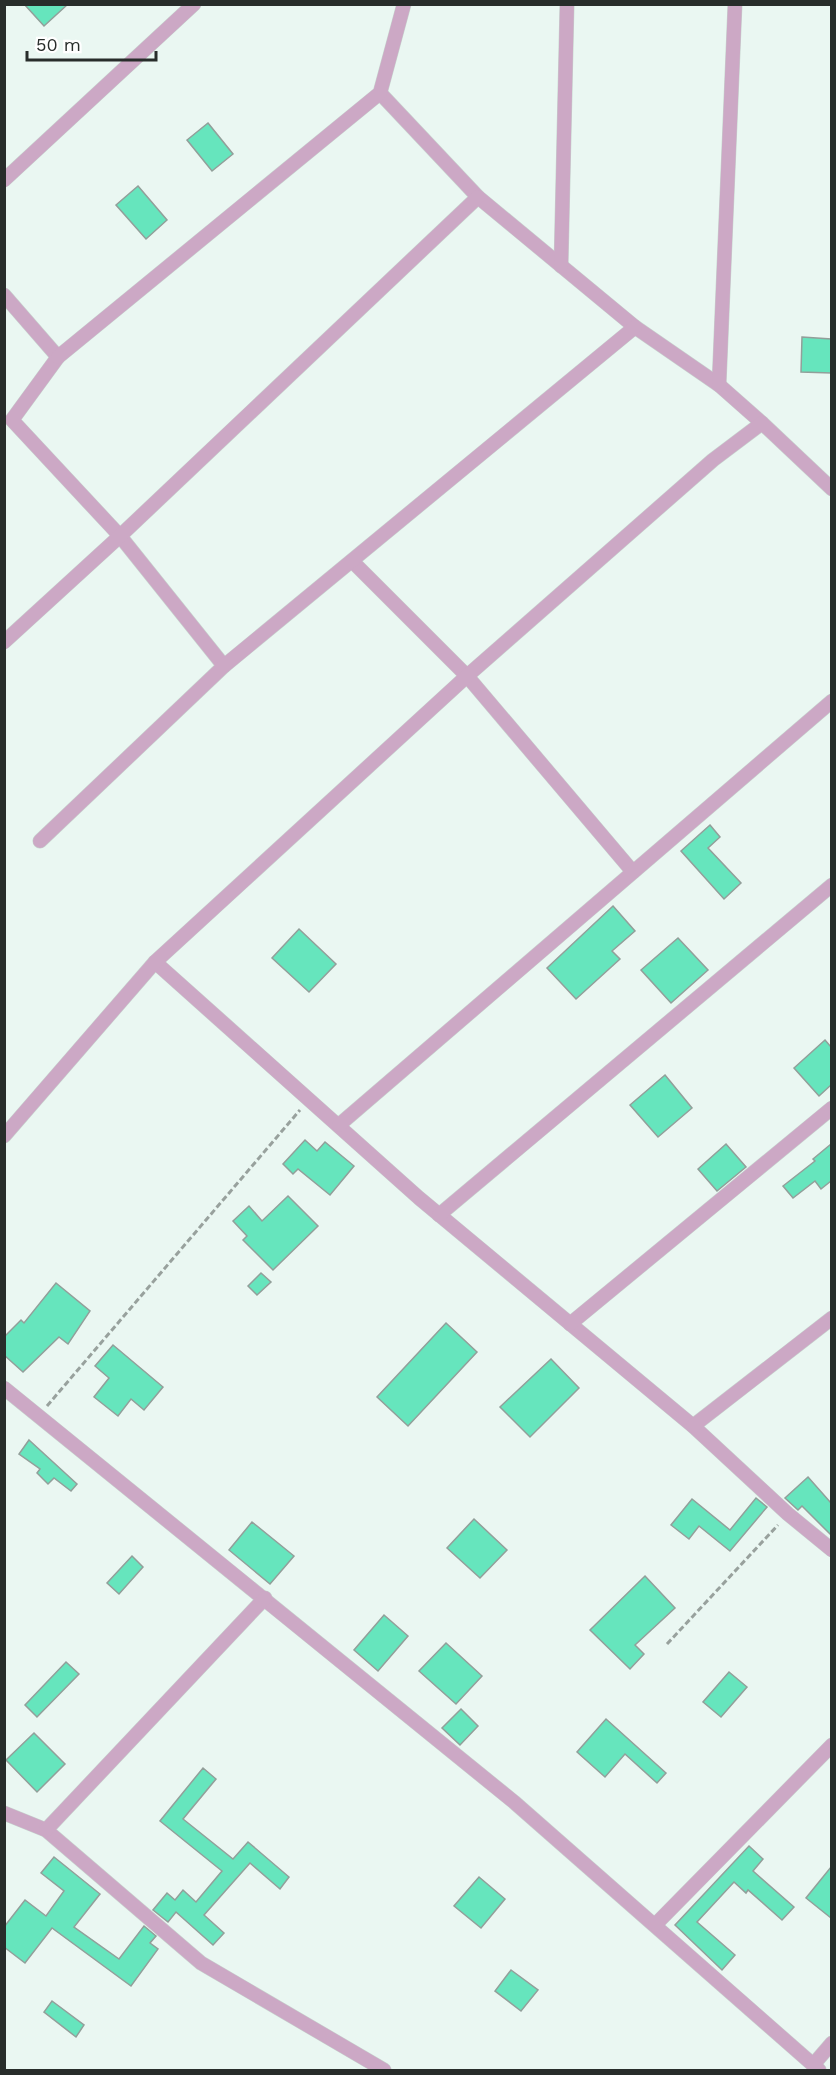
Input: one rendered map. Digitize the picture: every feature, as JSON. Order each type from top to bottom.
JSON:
[{"type":"street","points":[[4,180],[195,4]]},
{"type":"street","points":[[224,666],[120,536],[8,424],[58,357],[380,93],[404,4]]},
{"type":"street","points":[[561,266],[567,4]]},
{"type":"street","points":[[718,385],[735,4]]},
{"type":"street","points":[[380,93],[478,197],[635,327],[718,385],[762,423],[831,489]]},
{"type":"street","points":[[4,642],[120,536],[478,197]]},
{"type":"street","points":[[4,295],[58,357]]},
{"type":"street","points":[[40,841],[224,666],[635,327]]},
{"type":"street","points":[[4,1136],[154,962],[467,675],[644,524],[714,460],[762,423]]},
{"type":"street","points":[[352,561],[467,675],[633,872]]},
{"type":"street","points":[[339,1125],[831,701]]},
{"type":"street","points":[[439,1215],[831,885]]},
{"type":"street","points":[[154,962],[439,1215],[693,1426],[788,1514],[829,1544]]},
{"type":"street","points":[[570,1324],[831,1108]]},
{"type":"street","points":[[693,1426],[831,1318]]},
{"type":"street","points":[[4,1388],[40,1414],[514,1802],[816,2068],[831,2043]]},
{"type":"street","points":[[46,1830],[265,1598]]},
{"type":"street","points":[[655,1925],[831,1745]]},
{"type":"street","points":[[4,1813],[46,1830],[201,1963],[384,2070]]},
{"type":"path","points":[[40,1414],[309,1098]]},
{"type":"path","points":[[667,1644],[788,1514]]},
{"type":"building","points":[[24,4],[68,4],[44,26]]},
{"type":"building","points":[[208,123],[233,154],[212,171],[187,140]]},
{"type":"building","points":[[138,186],[167,220],[146,239],[116,205]]},
{"type":"building","points":[[802,337],[831,339],[831,373],[801,372]]},
{"type":"building","points":[[710,825],[720,837],[708,848],[741,883],[724,899],[681,851]]},
{"type":"building","points":[[613,906],[635,931],[612,951],[620,959],[576,999],[547,968]]},
{"type":"building","points":[[299,929],[336,964],[309,992],[272,958]]},
{"type":"building","points":[[678,938],[708,970],[671,1003],[641,970]]},
{"type":"building","points":[[825,1040],[831,1047],[831,1085],[819,1096],[794,1068]]},
{"type":"building","points":[[665,1075],[692,1108],[658,1137],[630,1105]]},
{"type":"building","points":[[305,1140],[317,1151],[325,1142],[354,1166],[330,1195],[298,1169],[293,1174],[283,1164]]},
{"type":"building","points":[[726,1144],[746,1167],[717,1191],[698,1169]]},
{"type":"building","points":[[831,1144],[831,1181],[821,1189],[815,1181],[793,1198],[783,1186],[815,1161],[813,1159]]},
{"type":"building","points":[[288,1196],[318,1226],[273,1270],[243,1240],[247,1236],[233,1221],[249,1206],[262,1221]]},
{"type":"building","points":[[261,1273],[271,1282],[257,1295],[248,1286]]},
{"type":"building","points":[[56,1283],[90,1311],[68,1344],[59,1337],[23,1372],[4,1355],[4,1337],[21,1320],[24,1323]]},
{"type":"building","points":[[446,1323],[477,1352],[408,1426],[377,1397]]},
{"type":"building","points":[[113,1345],[163,1387],[144,1410],[131,1399],[118,1416],[94,1397],[109,1378],[95,1366]]},
{"type":"building","points":[[551,1359],[579,1388],[530,1437],[500,1407]]},
{"type":"building","points":[[29,1440],[77,1484],[71,1491],[54,1478],[48,1484],[37,1473],[40,1469],[19,1454]]},
{"type":"building","points":[[808,1477],[831,1503],[831,1535],[802,1506],[798,1510],[785,1498]]},
{"type":"building","points":[[756,1498],[767,1507],[730,1551],[699,1526],[689,1539],[671,1525],[692,1499],[730,1530]]},
{"type":"building","points":[[474,1519],[507,1550],[480,1578],[447,1548]]},
{"type":"building","points":[[252,1522],[294,1556],[270,1584],[229,1550]]},
{"type":"building","points":[[132,1556],[143,1567],[119,1594],[107,1583]]},
{"type":"building","points":[[645,1576],[675,1608],[635,1645],[644,1654],[630,1669],[590,1630]]},
{"type":"building","points":[[384,1615],[408,1636],[378,1671],[354,1650]]},
{"type":"building","points":[[446,1643],[482,1676],[456,1704],[419,1671]]},
{"type":"building","points":[[66,1662],[79,1674],[37,1717],[25,1705]]},
{"type":"building","points":[[729,1672],[747,1687],[721,1717],[703,1702]]},
{"type":"building","points":[[461,1709],[478,1726],[460,1745],[442,1728]]},
{"type":"building","points":[[606,1719],[666,1773],[657,1783],[625,1754],[605,1777],[577,1752]]},
{"type":"building","points":[[34,1733],[65,1764],[37,1792],[6,1760]]},
{"type":"building","points":[[203,1768],[216,1779],[183,1819],[233,1859],[248,1842],[289,1877],[280,1889],[250,1863],[204,1915],[224,1933],[213,1945],[176,1912],[168,1922],[153,1910],[167,1893],[175,1900],[183,1890],[196,1902],[222,1871],[160,1821]]},
{"type":"building","points":[[749,1846],[763,1859],[753,1871],[794,1907],[782,1920],[748,1890],[746,1893],[734,1882],[697,1922],[735,1955],[722,1970],[675,1925]]},
{"type":"building","points":[[54,1857],[100,1894],[74,1927],[119,1959],[144,1926],[156,1936],[150,1943],[158,1949],[131,1986],[52,1928],[25,1963],[4,1947],[4,1927],[25,1900],[46,1916],[64,1891],[41,1873]]},
{"type":"building","points":[[831,1867],[831,1918],[806,1898]]},
{"type":"building","points":[[479,1877],[505,1899],[481,1928],[454,1906]]},
{"type":"building","points":[[511,1970],[538,1990],[521,2011],[495,1991]]},
{"type":"building","points":[[52,2001],[84,2025],[76,2037],[44,2012]]}]
